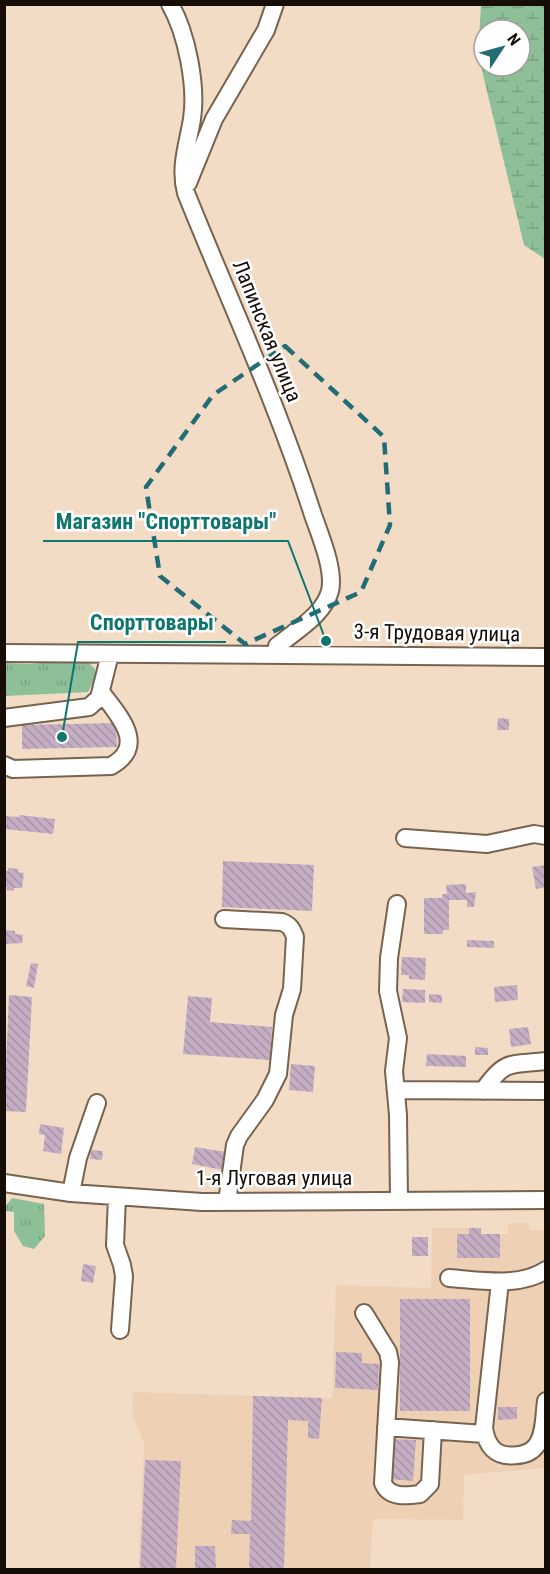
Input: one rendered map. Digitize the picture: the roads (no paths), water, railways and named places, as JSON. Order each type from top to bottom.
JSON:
[{"type":"street","name":"Лапинская улица","points":[[170,4],[177,15],[183,36],[193,94],[192,119],[183,165],[186,193],[255,357],[298,471],[330,576],[329,591],[321,609],[281,643],[276,653]]},
{"type":"street","points":[[186,193],[189,176],[214,119],[266,30],[275,4]]},
{"type":"street","name":"3-я Трудовая улица","points":[[4,653],[276,653],[546,657]]},
{"type":"street","points":[[4,718],[89,707],[99,698],[110,654]]},
{"type":"street","points":[[4,765],[13,769],[111,766],[122,760],[130,746],[128,732],[101,692]]},
{"type":"street","points":[[405,838],[487,844],[534,834],[546,836]]},
{"type":"street","points":[[397,904],[389,958],[388,991],[398,1038],[394,1071],[399,1201]]},
{"type":"street","points":[[224,919],[282,922],[288,924],[295,937],[292,988],[284,1015],[278,1074],[265,1100],[235,1145],[227,1202]]},
{"type":"street","points":[[483,1090],[497,1071],[508,1065],[546,1061]]},
{"type":"street","points":[[396,1090],[546,1091]]},
{"type":"street","points":[[71,1193],[78,1158],[97,1103]]},
{"type":"street","name":"1-я Луговая улица","points":[[4,1183],[117,1197],[227,1202],[546,1200]]},
{"type":"street","points":[[117,1197],[115,1245],[124,1276],[120,1330]]},
{"type":"street","points":[[449,1278],[500,1281],[537,1275],[546,1270]]},
{"type":"street","points":[[500,1281],[484,1434],[494,1450],[501,1454],[523,1455],[535,1448],[541,1437],[546,1401]]},
{"type":"street","points":[[364,1312],[388,1353],[390,1362],[383,1483],[389,1492],[395,1495],[420,1494],[430,1484],[433,1430]]},
{"type":"street","points":[[386,1428],[484,1434]]},
{"type":"place","name":"Магазин \"Спорттовары\"","points":[[326,641]]},
{"type":"place","name":"Спорттовары","points":[[62,737]]}]
